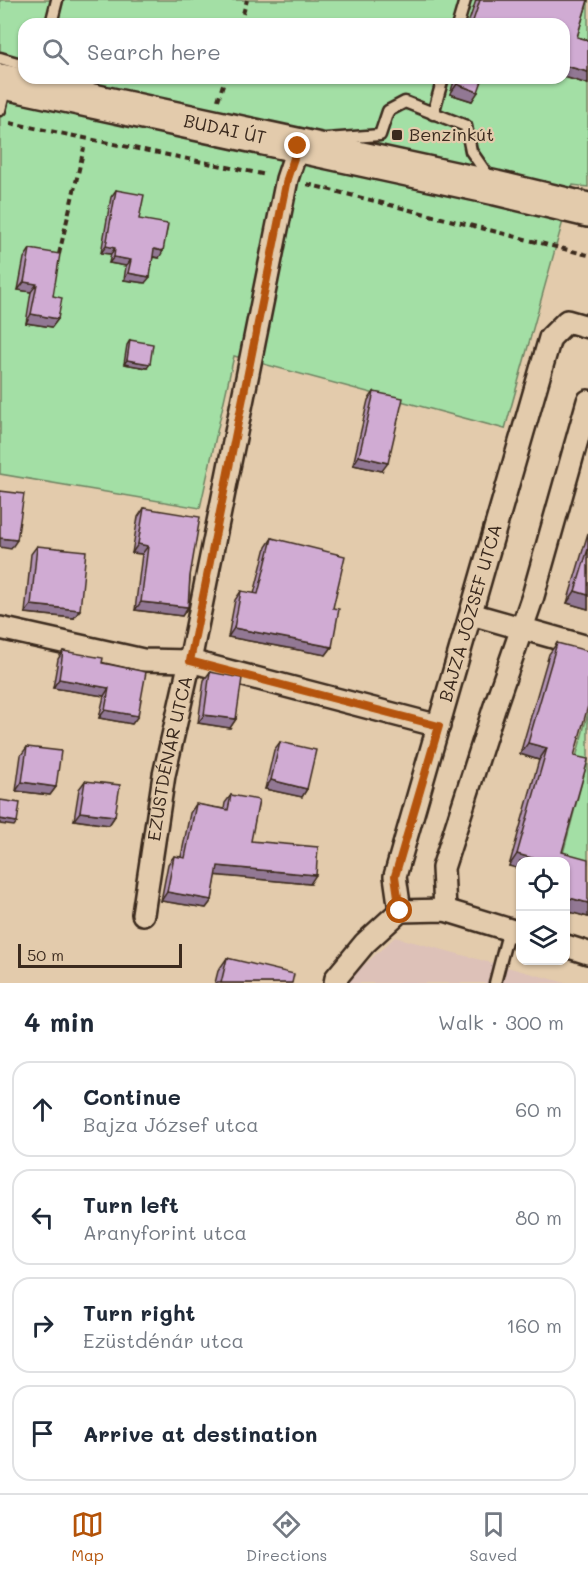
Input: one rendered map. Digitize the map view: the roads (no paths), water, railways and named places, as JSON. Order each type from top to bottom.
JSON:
[{"type":"main road","name":"BUDAI ÚT","points":[[30,84],[287,144],[588,210]]},
{"type":"street","name":"EZÜSTDÉNÁR UTCA","points":[[143,914],[164,775],[190,661],[287,179],[287,144]]},
{"type":"street","name":"BAJZA JÓZSEF UTCA","points":[[400,911],[395,876],[550,338],[567,321],[588,327]]},
{"type":"street","points":[[445,910],[443,868],[522,628],[588,401]]},
{"type":"street","points":[[471,614],[588,647]]},
{"type":"street","points":[[0,628],[143,660],[190,661],[439,726]]},
{"type":"street","points":[[335,983],[336,978],[365,943],[400,911],[445,910],[515,931]]},
{"type":"street","points":[[570,947],[588,953]]},
{"type":"lane","points":[[52,18],[57,0]]},
{"type":"lane","points":[[460,18],[465,0]]},
{"type":"lane","points":[[433,114],[441,84]]},
{"type":"lane","points":[[287,144],[380,135],[388,111],[405,102],[466,126],[471,151],[496,188]]},
{"type":"lane","points":[[495,983],[515,931]]},
{"type":"place","name":"Benzinkút","points":[[397,135]]}]
